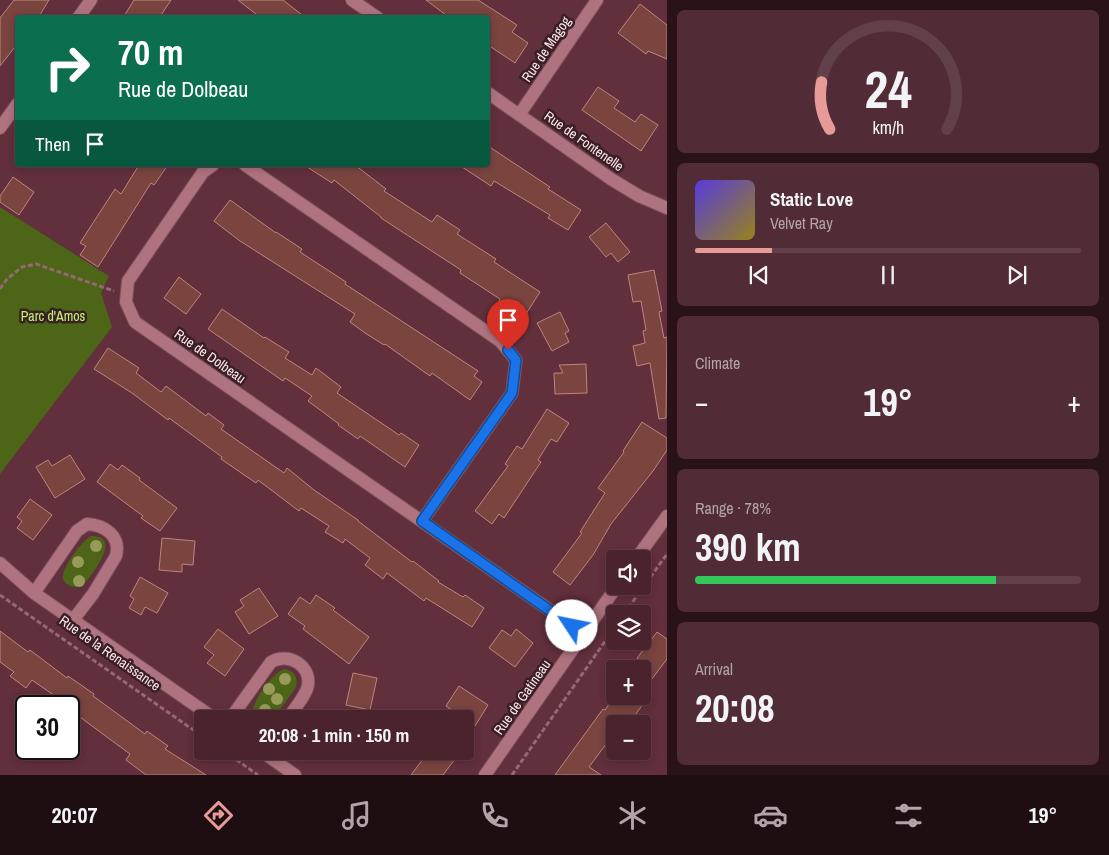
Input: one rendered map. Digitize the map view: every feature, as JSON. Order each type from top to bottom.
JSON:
[{"type":"street","points":[[80,15],[91,0]]},
{"type":"street","name":"Rue de Magog","points":[[519,115],[597,0]]},
{"type":"street","points":[[360,2],[375,15]]},
{"type":"street","name":"Rue de Fontenelle","points":[[490,94],[610,179],[639,196],[666,208]]},
{"type":"street","points":[[0,128],[15,107]]},
{"type":"street","points":[[127,295],[128,281],[203,172],[210,167]]},
{"type":"street","points":[[248,167],[500,341],[516,360],[512,393],[422,521]]},
{"type":"street","name":"Rue de Dolbeau","points":[[127,295],[126,302],[135,322],[584,634]]},
{"type":"street","points":[[642,550],[666,516]]},
{"type":"street","name":"Rue de la Renaissance","points":[[34,593],[77,532],[87,524],[105,528],[116,541],[118,551],[73,620]]},
{"type":"street","name":"Rue de la Renaissance","points":[[0,563],[34,593]]},
{"type":"street","name":"Rue de la Renaissance","points":[[0,574],[34,593],[202,710]]},
{"type":"street","name":"Rue de Gatineau","points":[[486,775],[611,595]]},
{"type":"street","points":[[236,710],[271,662],[286,657],[301,665],[308,678],[307,689],[294,710]]},
{"type":"street","points":[[273,760],[295,775]]},
{"type":"path","points":[[0,289],[7,278],[22,267],[36,264],[127,295]]},
{"type":"path","points":[[630,605],[666,554]]},
{"type":"path","name":"Rue de la Renaissance","points":[[0,595],[194,730]]},
{"type":"path","points":[[512,775],[606,640]]},
{"type":"path","points":[[237,760],[258,775]]},
{"type":"green space","name":"Parc d'Amos","points":[[0,207],[109,276],[101,293],[112,327],[0,474]]},
{"type":"green space","points":[[91,536],[100,537],[105,542],[105,549],[98,566],[92,574],[82,586],[74,587],[63,579],[65,568],[78,549]]},
{"type":"green space","points":[[285,669],[296,676],[295,689],[279,710],[254,710],[257,698]]},
{"type":"building","points":[[14,0],[49,0],[40,15],[15,15],[15,47],[0,66],[0,18]]},
{"type":"building","points":[[134,0],[171,0],[161,15],[125,15]]},
{"type":"building","points":[[238,0],[283,0],[302,15],[257,15]]},
{"type":"building","points":[[426,0],[478,0],[517,25],[512,32],[528,43],[515,63],[490,46],[490,15],[446,15]]},
{"type":"building","points":[[640,4],[667,25],[667,59],[648,51],[646,54],[618,33]]},
{"type":"building","points":[[598,87],[619,101],[614,108],[635,122],[641,114],[658,125],[641,151],[582,110]]},
{"type":"building","points":[[490,147],[581,210],[568,230],[548,218],[550,215],[494,181],[491,186],[462,167],[490,167]]},
{"type":"building","points":[[138,167],[167,167],[154,185],[151,183],[98,267],[80,255],[86,246],[80,243],[115,189],[121,194]]},
{"type":"building","points":[[307,167],[358,167],[386,189],[384,191],[432,222],[437,215],[460,230],[457,234],[496,259],[494,262],[540,292],[524,317],[460,273],[461,270],[381,218],[334,180],[332,183]]},
{"type":"building","points":[[13,177],[34,192],[19,215],[0,202],[0,196]]},
{"type":"building","points":[[230,200],[302,249],[300,252],[346,282],[345,284],[478,371],[474,376],[482,382],[470,400],[432,373],[430,376],[385,344],[365,333],[350,322],[355,314],[240,241],[214,221]]},
{"type":"building","points":[[606,223],[630,252],[618,262],[611,253],[606,257],[589,237]]},
{"type":"building","points":[[654,270],[662,311],[659,312],[664,338],[667,337],[666,418],[659,419],[650,363],[637,366],[633,346],[645,343],[643,331],[646,330],[641,301],[633,302],[628,275]]},
{"type":"building","points":[[179,277],[201,294],[186,314],[164,298]]},
{"type":"building","points":[[222,309],[264,338],[289,352],[285,358],[312,375],[316,368],[341,387],[337,393],[399,435],[401,433],[419,445],[405,467],[360,436],[358,439],[338,425],[308,401],[312,396],[285,378],[283,381],[208,329]]},
{"type":"building","points":[[560,312],[569,331],[565,333],[569,342],[552,351],[537,323]]},
{"type":"building","points":[[108,348],[139,368],[136,373],[161,392],[166,386],[206,416],[208,413],[224,425],[221,429],[284,473],[287,468],[314,490],[413,561],[438,582],[463,597],[465,595],[484,608],[472,627],[426,598],[424,601],[387,573],[383,579],[365,565],[370,558],[345,539],[343,543],[325,532],[329,526],[301,508],[299,511],[258,480],[256,483],[221,459],[222,457],[169,418],[168,420],[132,393],[94,369]]},
{"type":"building","points":[[586,364],[587,393],[555,394],[554,373],[563,373],[559,365]]},
{"type":"building","points":[[547,409],[569,423],[557,442],[551,439],[538,460],[541,462],[504,518],[499,514],[492,524],[475,511],[508,466],[505,464],[517,446],[522,449]]},
{"type":"building","points":[[642,422],[667,438],[667,450],[653,471],[611,524],[593,555],[570,585],[553,572],[582,533],[580,532],[605,493],[598,488],[624,452]]},
{"type":"building","points":[[70,455],[85,479],[55,498],[36,467],[48,460],[52,466]]},
{"type":"building","points":[[110,464],[118,470],[122,465],[177,508],[160,531],[97,482]]},
{"type":"building","points":[[30,499],[52,515],[33,540],[17,528],[22,521],[17,517]]},
{"type":"building","points":[[162,538],[195,541],[193,565],[182,564],[182,572],[159,570]]},
{"type":"building","points":[[140,577],[168,593],[157,613],[145,607],[141,615],[129,608],[134,599],[130,596]]},
{"type":"building","points":[[259,588],[278,616],[249,634],[235,612],[244,606],[240,600]]},
{"type":"building","points":[[316,595],[335,608],[333,610],[369,637],[349,664],[303,629],[305,626],[288,614],[300,597],[310,604]]},
{"type":"building","points":[[218,629],[244,649],[225,676],[207,663],[214,655],[204,647]]},
{"type":"building","points":[[516,629],[533,643],[515,667],[489,648],[502,630],[511,636]]},
{"type":"building","points":[[0,631],[28,652],[30,650],[67,678],[68,676],[94,694],[93,696],[145,734],[147,731],[168,746],[165,749],[206,775],[146,775],[126,760],[130,754],[80,717],[80,695],[54,695],[32,680],[26,688],[10,676],[14,672],[0,662]]},
{"type":"building","points":[[657,632],[667,639],[667,659],[651,680],[651,660],[640,660],[637,658],[643,650],[651,650],[651,640]]},
{"type":"building","points":[[353,673],[377,678],[370,710],[346,705]]},
{"type":"building","points":[[459,686],[488,705],[475,726],[474,710],[452,710],[446,706]]},
{"type":"building","points":[[609,705],[642,705],[635,715],[606,715],[606,744],[589,767],[601,775],[555,775],[603,709],[605,710]]},
{"type":"building","points":[[422,760],[454,760],[443,775],[411,775]]},
{"type":"route","points":[[508,350],[516,360],[512,393],[422,521],[572,626]]}]
